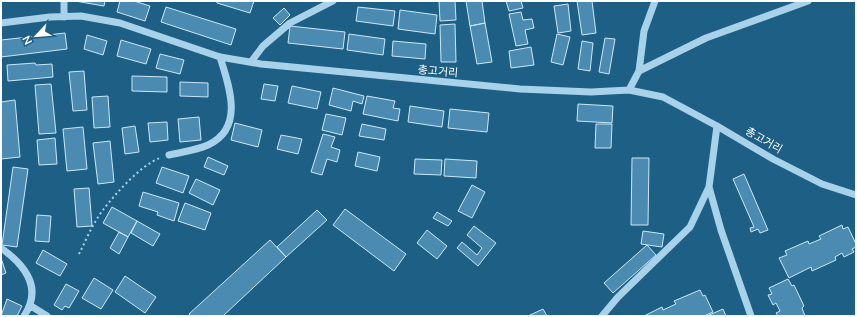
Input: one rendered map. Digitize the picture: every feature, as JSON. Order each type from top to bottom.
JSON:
[{"type":"street","points":[[64,1],[64,17]]},
{"type":"street","points":[[251,62],[263,46],[290,23],[333,1]]},
{"type":"street","points":[[629,90],[639,71],[644,31],[655,1]]},
{"type":"street","points":[[639,71],[706,38],[808,1]]},
{"type":"street","name":"총고거리","points":[[1,23],[81,16],[120,23],[220,57],[251,62],[321,71],[520,89],[591,92],[629,90],[663,97],[808,177],[822,184],[856,195]]},
{"type":"street","points":[[169,155],[208,145],[220,137],[230,126],[232,106],[220,57]]},
{"type":"street","points":[[602,316],[618,297],[690,227],[709,187],[717,126]]},
{"type":"street","points":[[709,187],[721,230],[751,316]]},
{"type":"street","points":[[1,248],[13,256],[25,270],[32,287],[31,306],[24,316]]},
{"type":"street","points":[[31,306],[47,316]]},
{"type":"path","points":[[78,254],[102,211],[129,182],[152,161],[169,155]]},
{"type":"building","points":[[75,1],[105,1],[104,6]]},
{"type":"building","points":[[120,1],[134,1],[150,6],[145,21],[117,12]]},
{"type":"building","points":[[217,1],[254,1],[250,13],[217,3]]},
{"type":"building","points":[[439,1],[455,1],[456,20],[440,21]]},
{"type":"building","points":[[466,1],[482,1],[485,23],[470,26]]},
{"type":"building","points":[[506,1],[521,1],[523,8],[509,11]]},
{"type":"building","points":[[577,1],[592,1],[596,33],[582,35]]},
{"type":"building","points":[[568,4],[571,31],[558,33],[554,6]]},
{"type":"building","points":[[166,7],[236,29],[231,45],[161,22]]},
{"type":"building","points":[[358,7],[395,11],[393,26],[356,21]]},
{"type":"building","points":[[284,8],[290,15],[280,25],[273,18]]},
{"type":"building","points":[[400,10],[437,15],[435,34],[398,29]]},
{"type":"building","points":[[521,12],[523,20],[532,19],[534,28],[525,30],[528,44],[516,46],[509,14]]},
{"type":"building","points":[[485,23],[492,62],[477,64],[470,26]]},
{"type":"building","points":[[455,24],[456,62],[441,62],[440,25]]},
{"type":"building","points":[[290,26],[345,32],[343,49],[288,43]]},
{"type":"building","points":[[65,33],[67,49],[1,57],[1,40]]},
{"type":"building","points":[[349,34],[385,39],[383,55],[347,50]]},
{"type":"building","points":[[557,34],[570,37],[563,65],[551,62]]},
{"type":"building","points":[[87,35],[107,41],[103,55],[84,49]]},
{"type":"building","points":[[605,38],[615,39],[609,74],[599,72]]},
{"type":"building","points":[[121,40],[151,49],[146,64],[117,56]]},
{"type":"building","points":[[393,41],[426,44],[425,59],[392,56]]},
{"type":"building","points":[[582,41],[593,43],[590,71],[578,69]]},
{"type":"building","points":[[531,47],[534,65],[511,68],[509,51]]},
{"type":"building","points":[[160,54],[184,60],[180,74],[156,68]]},
{"type":"building","points":[[35,63],[36,65],[52,64],[53,77],[8,81],[7,65]]},
{"type":"building","points":[[84,71],[87,110],[73,111],[69,72]]},
{"type":"building","points":[[132,76],[167,77],[167,92],[132,91]]},
{"type":"building","points":[[180,82],[208,83],[208,97],[180,96]]},
{"type":"building","points":[[51,84],[56,133],[39,134],[35,85]]},
{"type":"building","points":[[264,84],[278,86],[275,101],[261,99]]},
{"type":"building","points":[[292,86],[321,92],[317,109],[288,103]]},
{"type":"building","points":[[333,88],[364,96],[362,104],[353,101],[351,111],[329,105]]},
{"type":"building","points":[[108,96],[110,127],[94,128],[92,97]]},
{"type":"building","points":[[367,96],[395,101],[393,108],[400,109],[398,121],[363,114]]},
{"type":"building","points":[[15,100],[20,157],[1,159],[1,102]]},
{"type":"building","points":[[578,104],[613,106],[612,123],[577,121]]},
{"type":"building","points":[[410,106],[444,111],[442,127],[408,122]]},
{"type":"building","points":[[450,109],[489,113],[487,132],[448,128]]},
{"type":"building","points":[[326,114],[346,118],[342,135],[322,130]]},
{"type":"building","points":[[199,117],[201,140],[180,142],[178,119]]},
{"type":"building","points":[[167,122],[168,140],[150,142],[148,123]]},
{"type":"building","points":[[235,123],[262,130],[258,147],[231,140]]},
{"type":"building","points":[[362,124],[386,129],[384,140],[359,136]]},
{"type":"building","points":[[596,124],[612,124],[611,148],[595,148]]},
{"type":"building","points":[[135,126],[139,152],[125,154],[122,128]]},
{"type":"building","points":[[83,127],[87,169],[67,171],[63,129]]},
{"type":"building","points":[[323,134],[335,137],[331,147],[340,150],[337,162],[327,159],[322,175],[311,172]]},
{"type":"building","points":[[281,135],[302,139],[298,154],[277,149]]},
{"type":"building","points":[[55,138],[57,164],[39,165],[37,140]]},
{"type":"building","points":[[110,141],[114,182],[98,184],[93,143]]},
{"type":"building","points":[[358,152],[380,157],[377,171],[355,166]]},
{"type":"building","points":[[208,157],[228,166],[224,175],[204,167]]},
{"type":"building","points":[[632,158],[649,158],[648,225],[631,225]]},
{"type":"building","points":[[415,159],[442,160],[441,175],[414,174]]},
{"type":"building","points":[[445,159],[477,161],[476,178],[444,176]]},
{"type":"building","points":[[13,167],[28,169],[17,247],[2,245]]},
{"type":"building","points":[[162,167],[189,176],[183,193],[156,183]]},
{"type":"building","points":[[744,174],[768,230],[760,233],[758,229],[751,232],[750,228],[754,227],[733,179]]},
{"type":"building","points":[[196,179],[220,190],[213,205],[189,193]]},
{"type":"building","points":[[472,185],[485,192],[472,218],[458,211]]},
{"type":"building","points":[[89,188],[92,226],[77,227],[74,189]]},
{"type":"building","points":[[143,192],[179,203],[174,221],[157,215],[158,212],[139,206]]},
{"type":"building","points":[[185,203],[211,213],[205,230],[178,221]]},
{"type":"building","points":[[112,207],[137,221],[128,237],[103,223]]},
{"type":"building","points":[[345,209],[406,254],[394,271],[333,225]]},
{"type":"building","points":[[317,210],[327,220],[286,257],[277,247]]},
{"type":"building","points":[[437,212],[452,221],[448,226],[433,218]]},
{"type":"building","points":[[37,215],[51,216],[49,242],[35,241]]},
{"type":"building","points":[[137,221],[160,234],[153,246],[131,233]]},
{"type":"building","points":[[842,225],[843,229],[848,227],[856,244],[856,247],[852,249],[854,252],[844,257],[842,253],[835,257],[836,260],[812,271],[811,267],[789,278],[779,258],[787,255],[785,251],[808,241],[809,244],[821,239],[819,236]]},
{"type":"building","points":[[474,226],[496,243],[478,266],[457,248],[462,242],[477,255],[482,248],[467,235]]},
{"type":"building","points":[[427,230],[447,246],[437,259],[417,243]]},
{"type":"building","points":[[643,231],[664,234],[662,247],[641,244]]},
{"type":"building","points":[[119,232],[128,237],[119,254],[110,248]]},
{"type":"building","points":[[270,240],[286,257],[223,316],[191,316],[189,314]]},
{"type":"building","points":[[647,245],[656,255],[613,293],[604,283]]},
{"type":"building","points":[[43,250],[67,264],[60,276],[36,263]]},
{"type":"building","points":[[1,258],[6,273],[1,275]]},
{"type":"building","points":[[125,276],[156,297],[145,313],[115,292]]},
{"type":"building","points":[[94,278],[113,290],[101,309],[82,298]]},
{"type":"building","points":[[788,279],[792,286],[794,285],[804,306],[802,308],[805,316],[778,316],[776,313],[780,311],[776,303],[773,305],[768,295],[772,294],[769,288]]},
{"type":"building","points":[[66,284],[79,291],[69,308],[65,306],[62,310],[54,305]]},
{"type":"building","points":[[700,290],[703,296],[705,295],[713,312],[704,316],[644,316],[662,307],[663,310],[676,304],[674,301]]},
{"type":"building","points":[[7,299],[22,306],[17,316],[1,316]]},
{"type":"building","points":[[543,309],[547,316],[528,316]]},
{"type":"building","points":[[723,309],[726,316],[707,316]]}]
